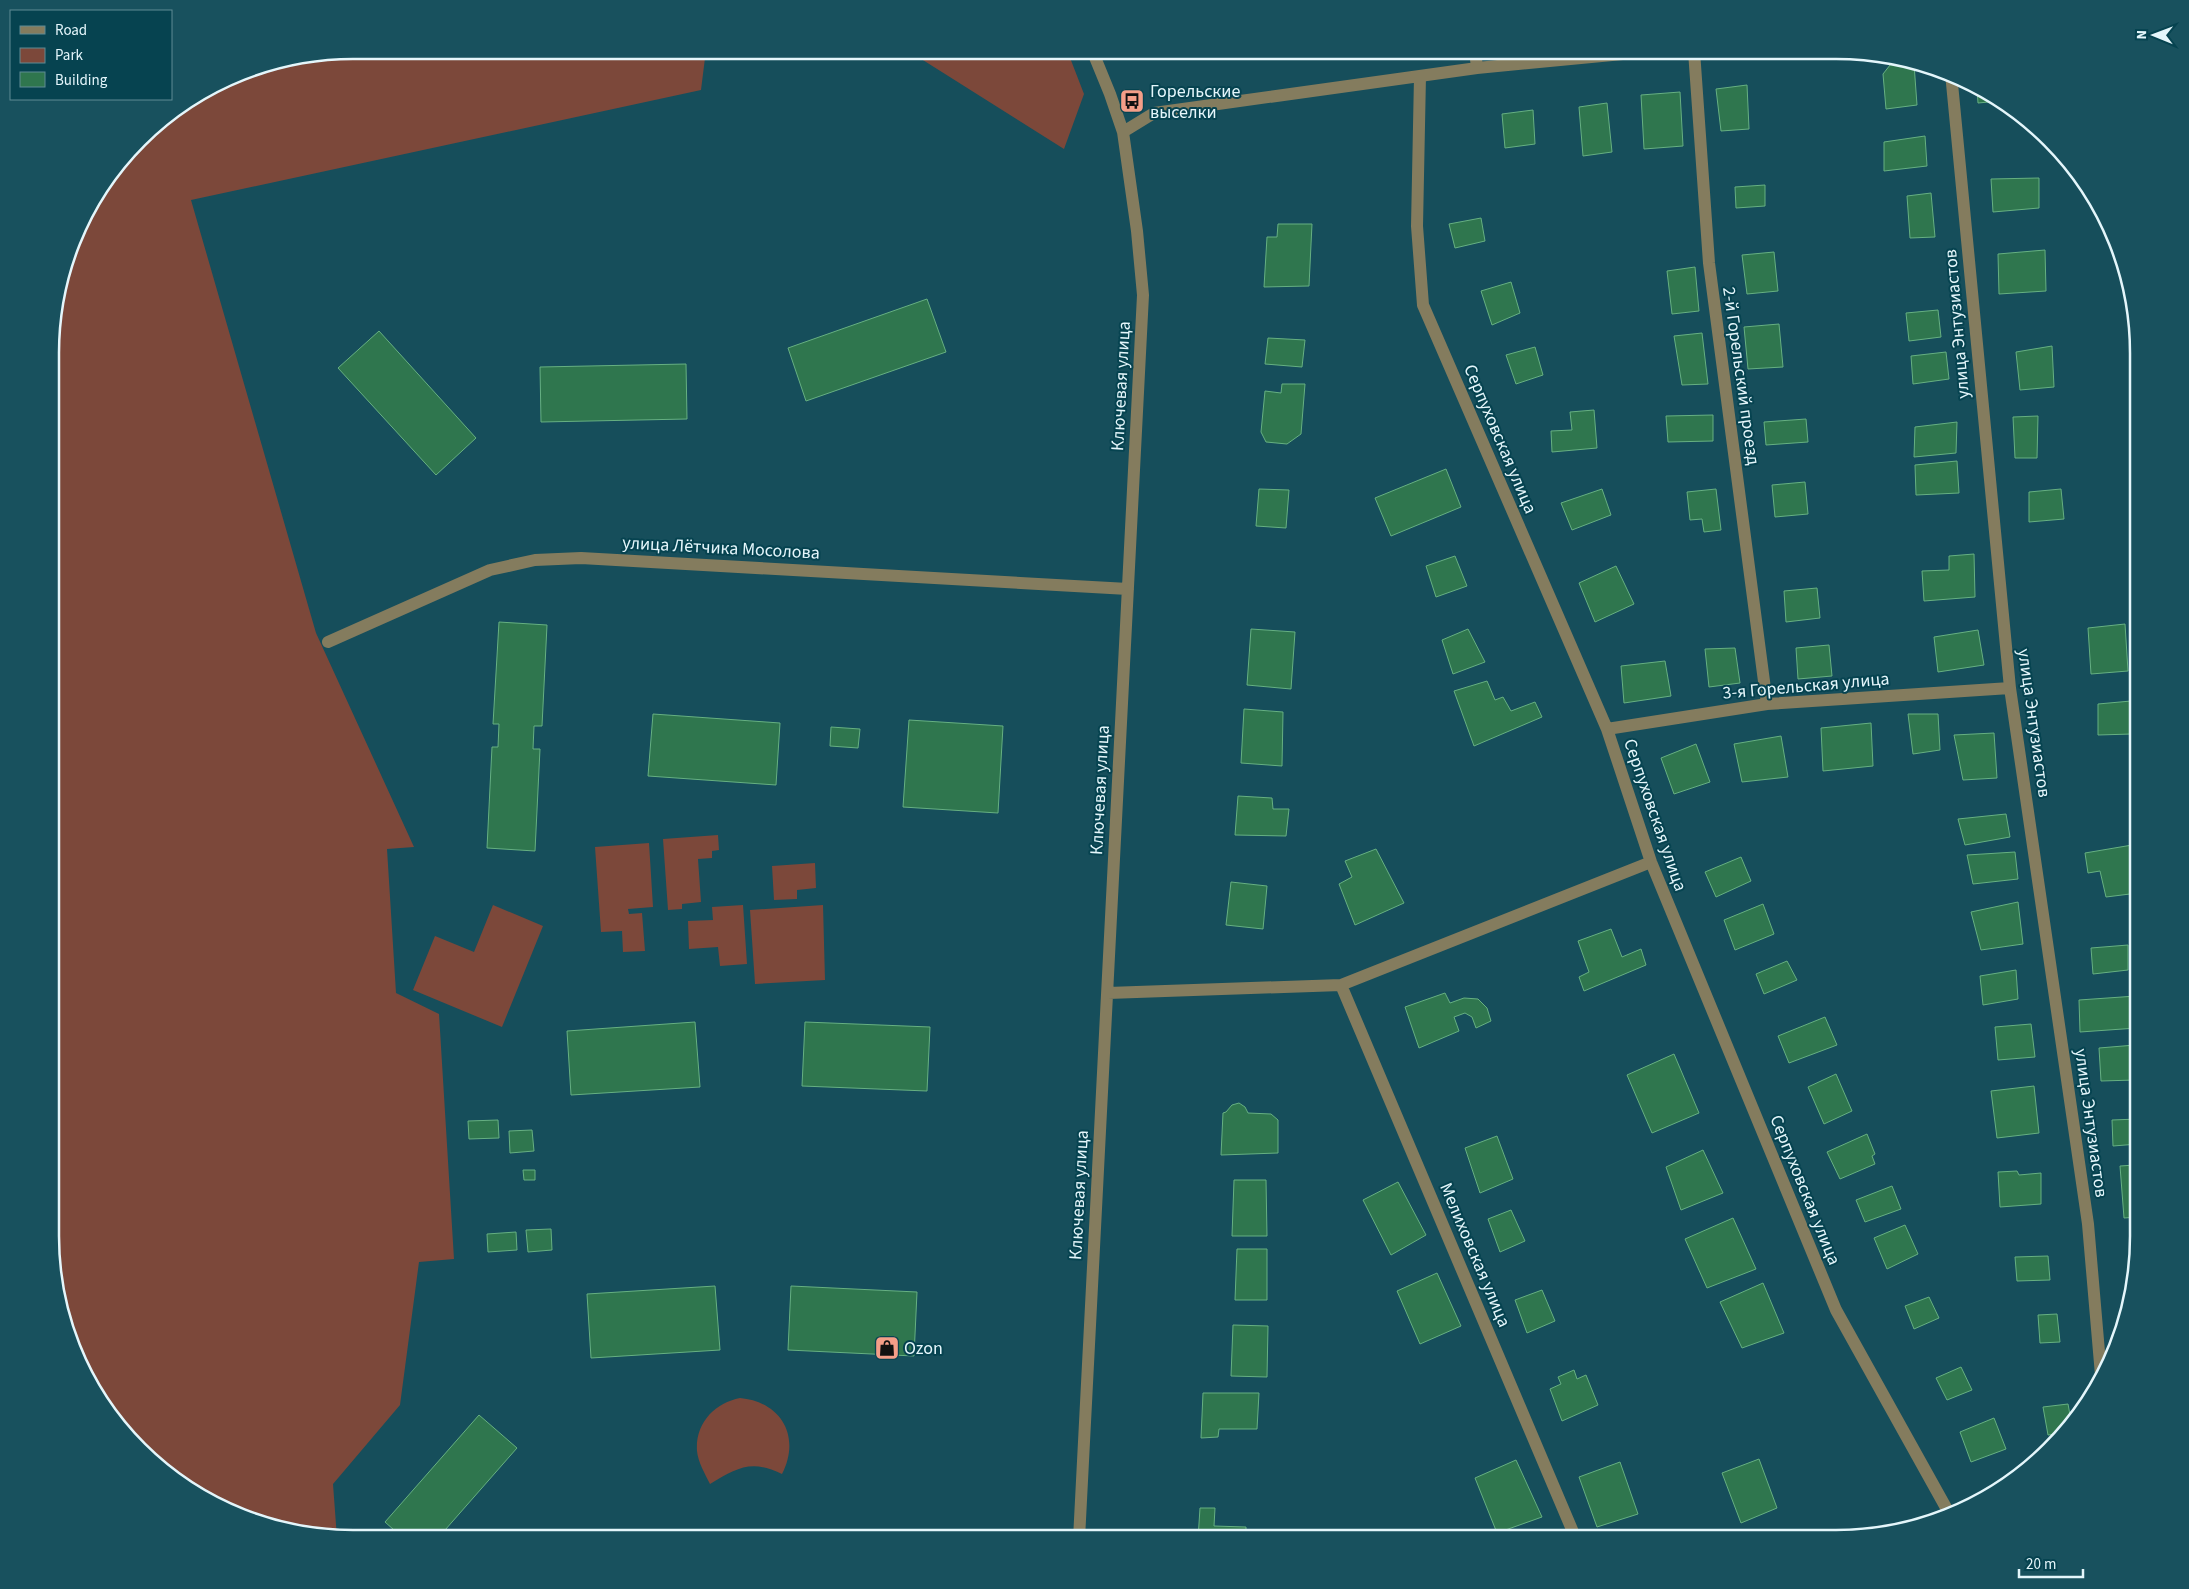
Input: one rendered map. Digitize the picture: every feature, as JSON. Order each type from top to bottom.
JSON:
[{"type":"street","name":"Ключевая улица","points":[[1079,1530],[1143,295],[1137,230],[1123,132],[1096,59]]},
{"type":"street","points":[[1476,59],[1477,68]]},
{"type":"street","points":[[1123,132],[1154,113],[1477,68],[1566,59]]},
{"type":"street","name":"2-й Горельский проезд","points":[[1695,59],[1709,263],[1767,704]]},
{"type":"street","name":"Серпуховская улица","points":[[1420,76],[1417,226],[1423,305],[1607,729],[1651,862],[1836,1310],[1947,1509]]},
{"type":"street","name":"улица Энтузиастов","points":[[1952,82],[2010,688],[2088,1224],[2100,1366]]},
{"type":"street","name":"улица Лётчика Мосолова","points":[[328,642],[490,570],[535,560],[581,558],[1128,588]]},
{"type":"street","name":"3-я Горельская улица","points":[[1607,729],[1767,704],[2010,688]]},
{"type":"street","points":[[1108,993],[1341,985],[1651,862]]},
{"type":"street","name":"Мелиховская улица","points":[[1341,985],[1572,1530]]},
{"type":"green space","points":[[334,59],[705,59],[701,90],[191,200],[316,633],[414,847],[387,849],[396,993],[439,1014],[454,1259],[419,1262],[400,1405],[333,1484],[336,1530],[296,1525],[258,1515],[223,1500],[190,1481],[145,1444],[108,1399],[81,1349],[64,1293],[59,1255],[59,334],[64,296],[74,258],[89,223],[108,190],[132,159],[159,132],[190,108],[223,89],[258,74],[296,64]]},
{"type":"green space","points":[[921,59],[1070,59],[1084,94],[1064,149]]},
{"type":"green space","points":[[718,835],[719,850],[712,851],[712,858],[698,859],[701,902],[682,904],[682,909],[668,910],[663,839]]},
{"type":"green space","points":[[649,843],[653,907],[628,909],[629,914],[642,913],[645,951],[623,952],[622,931],[601,932],[595,847]]},
{"type":"green space","points":[[815,863],[816,888],[797,890],[797,899],[774,900],[772,866]]},
{"type":"green space","points":[[493,905],[543,926],[502,1027],[413,990],[435,936],[474,952]]},
{"type":"green space","points":[[743,905],[747,964],[720,966],[718,947],[689,949],[688,921],[713,920],[712,907]]},
{"type":"green space","points":[[823,905],[825,980],[755,984],[750,910]]},
{"type":"green space","points":[[740,1398],[767,1406],[777,1414],[784,1424],[788,1435],[787,1460],[782,1474],[761,1467],[744,1467],[710,1484],[702,1468],[697,1451],[699,1432],[708,1416],[722,1404]]},
{"type":"building","points":[[1891,64],[1914,70],[1917,105],[1886,109],[1883,74]]},
{"type":"building","points":[[1747,85],[1749,129],[1721,131],[1716,89]]},
{"type":"building","points":[[1680,92],[1683,146],[1644,149],[1641,95]]},
{"type":"building","points":[[1977,95],[1989,102],[1978,103]]},
{"type":"building","points":[[1607,103],[1612,152],[1583,156],[1579,107]]},
{"type":"building","points":[[1533,110],[1535,144],[1505,148],[1502,114]]},
{"type":"building","points":[[1925,136],[1927,166],[1884,171],[1884,142]]},
{"type":"building","points":[[2039,178],[2039,208],[1993,212],[1991,179]]},
{"type":"building","points":[[1765,185],[1765,206],[1736,208],[1735,187]]},
{"type":"building","points":[[1931,193],[1935,237],[1910,238],[1907,196]]},
{"type":"building","points":[[1481,218],[1485,241],[1455,248],[1449,224]]},
{"type":"building","points":[[1278,224],[1312,224],[1309,286],[1264,287],[1267,237],[1277,237]]},
{"type":"building","points":[[2045,250],[2046,291],[1999,294],[1998,254]]},
{"type":"building","points":[[1774,252],[1778,291],[1747,294],[1742,255]]},
{"type":"building","points":[[1695,267],[1699,311],[1672,314],[1667,271]]},
{"type":"building","points":[[1511,282],[1520,313],[1492,325],[1481,291]]},
{"type":"building","points":[[927,299],[946,352],[806,401],[788,348]]},
{"type":"building","points":[[1938,310],[1941,337],[1909,341],[1906,313]]},
{"type":"building","points":[[1779,324],[1783,367],[1748,369],[1744,327]]},
{"type":"building","points":[[379,331],[476,438],[436,475],[338,368]]},
{"type":"building","points":[[1702,333],[1708,384],[1682,385],[1674,336]]},
{"type":"building","points":[[1268,338],[1305,340],[1302,367],[1265,364]]},
{"type":"building","points":[[2052,346],[2054,387],[2020,390],[2016,352]]},
{"type":"building","points":[[1535,347],[1543,375],[1516,384],[1506,355]]},
{"type":"building","points":[[1946,352],[1949,379],[1913,384],[1911,356]]},
{"type":"building","points":[[686,364],[687,419],[541,422],[540,367]]},
{"type":"building","points":[[1282,384],[1305,384],[1301,434],[1287,444],[1266,442],[1261,432],[1265,391],[1281,393]]},
{"type":"building","points":[[1594,410],[1597,448],[1552,452],[1551,431],[1572,430],[1570,412]]},
{"type":"building","points":[[1713,415],[1713,441],[1668,442],[1666,416]]},
{"type":"building","points":[[2038,416],[2037,458],[2015,458],[2013,417]]},
{"type":"building","points":[[1806,419],[1808,442],[1766,445],[1764,422]]},
{"type":"building","points":[[1957,422],[1956,453],[1914,457],[1915,427]]},
{"type":"building","points":[[1957,461],[1959,493],[1916,495],[1915,465]]},
{"type":"building","points":[[1446,469],[1461,507],[1391,536],[1375,498]]},
{"type":"building","points":[[1805,482],[1808,514],[1775,517],[1772,485]]},
{"type":"building","points":[[1259,489],[1289,490],[1286,528],[1256,526]]},
{"type":"building","points":[[1602,489],[1611,515],[1572,530],[1561,503]]},
{"type":"building","points":[[1716,489],[1721,530],[1704,532],[1702,519],[1690,520],[1687,492]]},
{"type":"building","points":[[2061,489],[2064,519],[2029,522],[2029,492]]},
{"type":"building","points":[[1974,554],[1975,597],[1924,601],[1922,571],[1949,570],[1949,556]]},
{"type":"building","points":[[1455,556],[1467,586],[1436,597],[1426,566]]},
{"type":"building","points":[[1616,566],[1634,604],[1595,622],[1579,583]]},
{"type":"building","points":[[1817,588],[1820,618],[1786,622],[1784,591]]},
{"type":"building","points":[[499,622],[547,625],[542,726],[534,726],[533,749],[540,749],[535,851],[487,848],[492,747],[498,747],[499,724],[493,724]]},
{"type":"building","points":[[2125,624],[2128,671],[2091,674],[2088,628]]},
{"type":"building","points":[[1251,629],[1295,632],[1291,689],[1247,685]]},
{"type":"building","points":[[1468,629],[1485,662],[1453,674],[1442,640]]},
{"type":"building","points":[[1978,630],[1984,665],[1938,672],[1934,637]]},
{"type":"building","points":[[1829,645],[1832,676],[1798,679],[1796,648]]},
{"type":"building","points":[[1735,648],[1740,683],[1709,687],[1705,649]]},
{"type":"building","points":[[1665,661],[1671,696],[1624,703],[1621,666]]},
{"type":"building","points":[[1487,681],[1495,700],[1503,697],[1511,711],[1535,702],[1542,717],[1474,746],[1454,691]]},
{"type":"building","points":[[2130,701],[2130,734],[2098,735],[2098,704]]},
{"type":"building","points":[[1244,709],[1283,712],[1282,766],[1241,763]]},
{"type":"building","points":[[653,714],[780,723],[776,785],[648,776]]},
{"type":"building","points":[[1908,714],[1938,714],[1940,750],[1913,754]]},
{"type":"building","points":[[909,720],[1003,726],[998,813],[903,807]]},
{"type":"building","points":[[1871,723],[1873,766],[1823,771],[1821,728]]},
{"type":"building","points":[[831,727],[860,729],[858,748],[830,746]]},
{"type":"building","points":[[1994,733],[1997,778],[1963,780],[1954,735]]},
{"type":"building","points":[[1781,736],[1788,777],[1742,782],[1734,744]]},
{"type":"building","points":[[1696,744],[1710,782],[1674,794],[1661,758]]},
{"type":"building","points":[[1238,796],[1272,798],[1273,809],[1289,809],[1286,836],[1235,835]]},
{"type":"building","points":[[2006,814],[2010,837],[1965,845],[1958,819]]},
{"type":"building","points":[[2130,845],[2130,894],[2106,897],[2100,871],[2088,873],[2085,853]]},
{"type":"building","points":[[1376,849],[1404,903],[1355,925],[1339,884],[1352,877],[1345,861]]},
{"type":"building","points":[[2015,852],[2018,879],[1973,884],[1967,855]]},
{"type":"building","points":[[1741,857],[1751,881],[1716,897],[1705,872]]},
{"type":"building","points":[[1231,882],[1267,886],[1263,929],[1226,925]]},
{"type":"building","points":[[2018,902],[2023,944],[1981,950],[1971,912]]},
{"type":"building","points":[[1763,904],[1774,934],[1735,950],[1724,920]]},
{"type":"building","points":[[1611,929],[1622,957],[1641,949],[1646,965],[1584,991],[1579,977],[1589,972],[1578,941]]},
{"type":"building","points":[[2128,945],[2128,970],[2093,974],[2091,948]]},
{"type":"building","points":[[1787,961],[1797,980],[1764,994],[1756,974]]},
{"type":"building","points":[[2016,970],[2018,999],[1983,1005],[1980,976]]},
{"type":"building","points":[[1445,993],[1450,1003],[1464,998],[1478,999],[1487,1008],[1491,1021],[1476,1028],[1472,1017],[1465,1013],[1454,1017],[1459,1031],[1419,1048],[1405,1007]]},
{"type":"building","points":[[2130,996],[2130,1028],[2080,1032],[2079,1000]]},
{"type":"building","points":[[1825,1017],[1837,1045],[1789,1063],[1778,1036]]},
{"type":"building","points":[[695,1022],[700,1087],[571,1095],[567,1031]]},
{"type":"building","points":[[805,1022],[930,1027],[927,1091],[802,1086]]},
{"type":"building","points":[[2031,1024],[2035,1057],[1998,1060],[1995,1027]]},
{"type":"building","points":[[2130,1045],[2130,1080],[2101,1081],[2099,1048]]},
{"type":"building","points":[[1674,1054],[1699,1113],[1652,1133],[1627,1075]]},
{"type":"building","points":[[1836,1074],[1852,1111],[1824,1124],[1808,1087]]},
{"type":"building","points":[[2034,1086],[2039,1133],[1997,1138],[1991,1091]]},
{"type":"building","points":[[1239,1103],[1245,1107],[1248,1113],[1271,1114],[1278,1120],[1278,1153],[1221,1155],[1223,1113],[1232,1105]]},
{"type":"building","points":[[2130,1119],[2130,1145],[2113,1146],[2112,1120]]},
{"type":"building","points":[[498,1120],[499,1138],[469,1139],[468,1121]]},
{"type":"building","points":[[532,1130],[534,1151],[510,1153],[509,1131]]},
{"type":"building","points":[[1867,1134],[1875,1154],[1872,1156],[1875,1164],[1840,1179],[1827,1152]]},
{"type":"building","points":[[1497,1136],[1513,1179],[1480,1193],[1465,1148]]},
{"type":"building","points":[[1703,1150],[1723,1193],[1681,1210],[1666,1167]]},
{"type":"building","points":[[2130,1165],[2130,1218],[2124,1218],[2120,1166]]},
{"type":"building","points":[[523,1170],[535,1170],[535,1180],[524,1180]]},
{"type":"building","points":[[2017,1171],[2019,1175],[2041,1173],[2041,1204],[2000,1207],[1998,1172]]},
{"type":"building","points":[[1234,1180],[1266,1180],[1267,1236],[1232,1236]]},
{"type":"building","points":[[1398,1182],[1426,1235],[1391,1255],[1363,1200]]},
{"type":"building","points":[[1892,1186],[1901,1209],[1865,1222],[1856,1200]]},
{"type":"building","points":[[1511,1210],[1525,1241],[1500,1252],[1488,1219]]},
{"type":"building","points":[[1733,1218],[1756,1269],[1707,1288],[1685,1239]]},
{"type":"building","points":[[1905,1225],[1918,1254],[1887,1269],[1874,1238]]},
{"type":"building","points":[[551,1229],[552,1250],[528,1252],[526,1230]]},
{"type":"building","points":[[516,1232],[517,1250],[488,1252],[487,1234]]},
{"type":"building","points":[[1237,1249],[1267,1249],[1267,1300],[1235,1300]]},
{"type":"building","points":[[2048,1256],[2050,1280],[2017,1281],[2015,1257]]},
{"type":"building","points":[[1437,1273],[1461,1326],[1420,1344],[1397,1291]]},
{"type":"building","points":[[1763,1283],[1784,1333],[1742,1348],[1720,1302]]},
{"type":"building","points":[[715,1286],[720,1350],[591,1358],[587,1294]]},
{"type":"building","points":[[791,1286],[917,1292],[914,1356],[788,1350]]},
{"type":"building","points":[[1542,1290],[1555,1321],[1527,1333],[1515,1300]]},
{"type":"building","points":[[1929,1297],[1939,1318],[1914,1329],[1905,1306]]},
{"type":"building","points":[[2057,1314],[2060,1342],[2040,1343],[2038,1315]]},
{"type":"building","points":[[1233,1325],[1268,1326],[1267,1377],[1231,1376]]},
{"type":"building","points":[[1961,1367],[1972,1390],[1947,1400],[1936,1378]]},
{"type":"building","points":[[1574,1370],[1577,1379],[1586,1375],[1598,1405],[1562,1421],[1550,1389],[1561,1384],[1558,1377]]},
{"type":"building","points":[[1203,1393],[1259,1393],[1257,1429],[1219,1429],[1218,1437],[1201,1438]]},
{"type":"building","points":[[2068,1404],[2070,1414],[2053,1434],[2048,1435],[2043,1407]]},
{"type":"building","points":[[479,1415],[517,1448],[445,1530],[394,1530],[385,1522]]},
{"type":"building","points":[[1994,1418],[2006,1449],[1971,1462],[1960,1432]]},
{"type":"building","points":[[1759,1459],[1777,1508],[1741,1523],[1722,1473]]},
{"type":"building","points":[[1516,1460],[1542,1517],[1505,1530],[1496,1530],[1475,1478]]},
{"type":"building","points":[[1620,1462],[1638,1514],[1597,1527],[1579,1477]]},
{"type":"building","points":[[1200,1508],[1215,1508],[1214,1526],[1246,1527],[1246,1530],[1199,1530]]},
{"type":"place","name":"Горельские выселки","points":[[1132,101]]},
{"type":"place","name":"Ozon","points":[[887,1348]]}]
